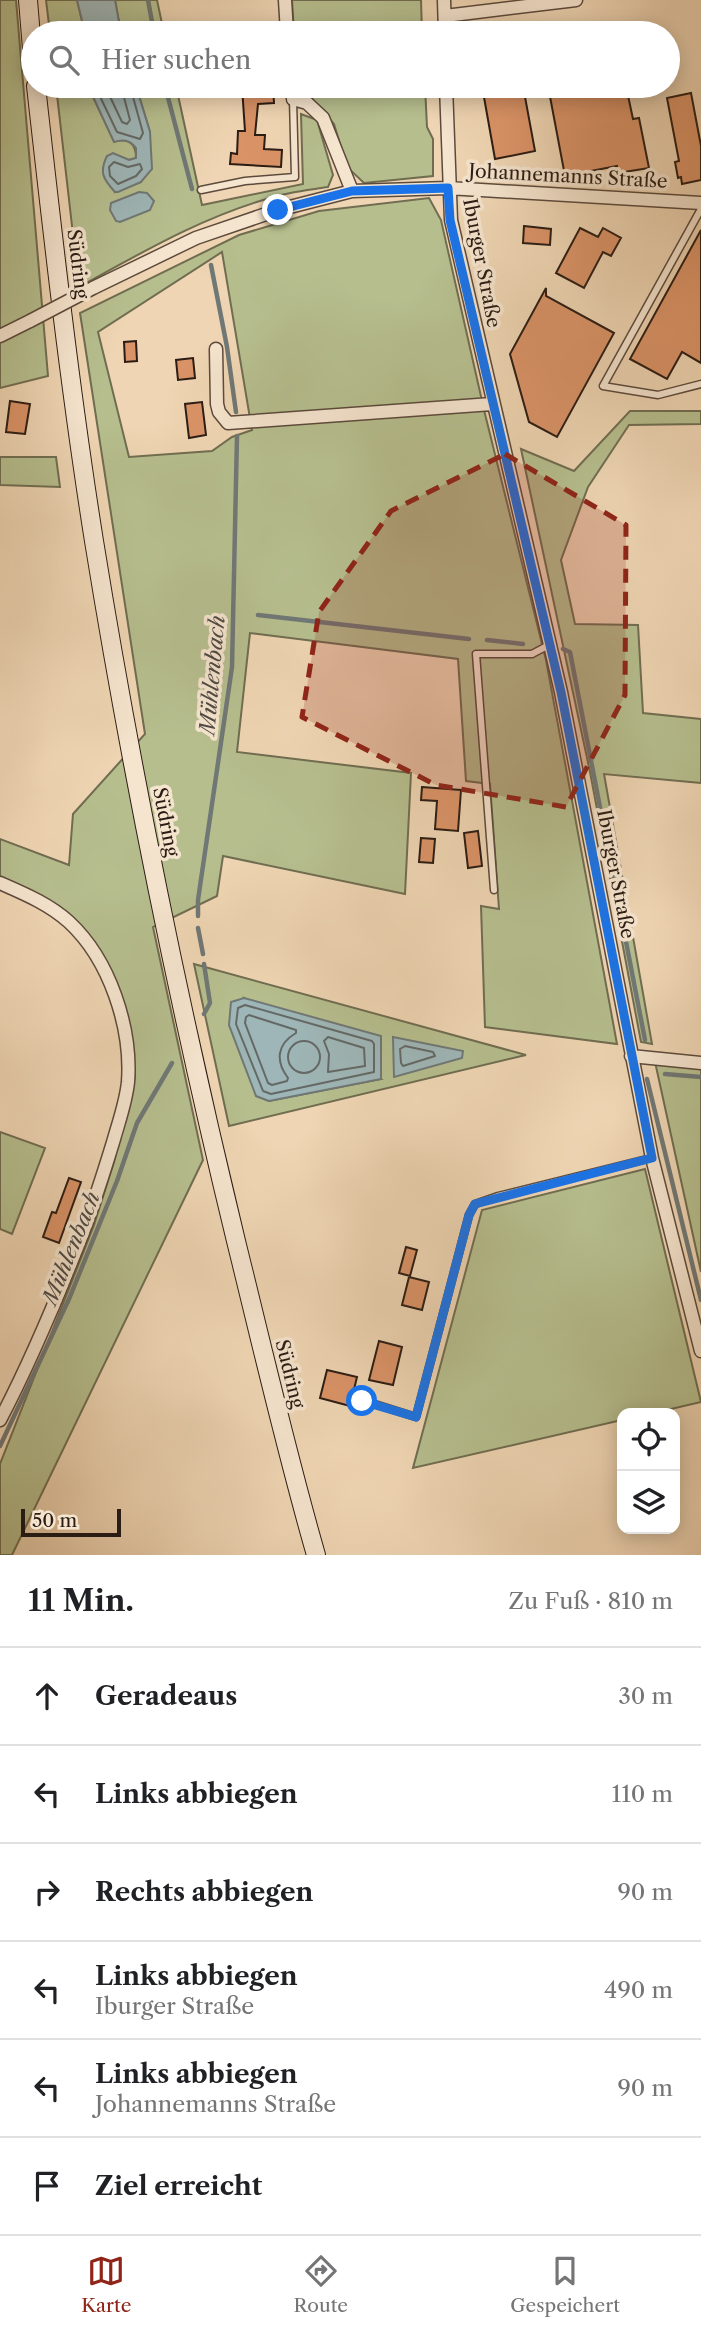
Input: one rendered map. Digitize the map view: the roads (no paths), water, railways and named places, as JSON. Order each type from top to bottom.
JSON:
[{"type":"main road","points":[[28,0],[30,21]]},
{"type":"main road","name":"Südring","points":[[37,98],[58,278],[94,541],[142,808],[190,1048],[291,1468],[316,1555]]},
{"type":"street","points":[[285,0],[286,21]]},
{"type":"street","points":[[444,0],[445,21]]},
{"type":"street","points":[[445,16],[576,0]]},
{"type":"street","points":[[300,98],[323,118],[352,191]]},
{"type":"street","name":"Iburger Straße","points":[[446,98],[450,220],[561,692],[652,1158],[701,1351]]},
{"type":"street","name":"Johannemanns Straße","points":[[0,336],[196,238],[278,210],[352,191],[448,188],[701,204]]},
{"type":"street","points":[[216,349],[217,404],[219,412],[228,423],[492,404]]},
{"type":"street","points":[[0,884],[48,906],[70,923],[90,947],[105,971],[117,1002],[126,1036],[128,1062],[128,1083],[123,1108],[100,1185],[67,1273],[0,1420]]},
{"type":"street","points":[[631,1056],[701,1063]]},
{"type":"lane","points":[[201,190],[245,181],[295,177],[292,98]]},
{"type":"lane","points":[[701,209],[603,386],[658,395],[701,384]]},
{"type":"lane","points":[[494,890],[476,654],[532,654],[550,644]]},
{"type":"lane","points":[[362,1401],[416,1417],[469,1215],[475,1204],[652,1158]]},
{"type":"water","points":[[77,0],[115,0],[119,21],[82,21]]},
{"type":"water","points":[[94,98],[140,98],[150,132],[152,169],[141,182],[118,192],[115,192],[105,179],[103,171],[107,156],[113,153],[129,160],[136,158],[136,148],[127,141],[114,142]]},
{"type":"water","points":[[139,192],[147,193],[154,201],[150,210],[120,222],[116,221],[110,210],[111,203]]},
{"type":"water","points":[[244,998],[381,1036],[381,1079],[269,1101],[256,1096],[229,1025],[231,1002]]},
{"type":"water","points":[[393,1037],[463,1051],[462,1058],[394,1077]]},
{"type":"waterway","name":"Mühlenbach","points":[[148,0],[152,21]]},
{"type":"waterway","name":"Mühlenbach","points":[[168,98],[192,189]]},
{"type":"waterway","name":"Mühlenbach","points":[[211,265],[236,412]]},
{"type":"waterway","name":"Mühlenbach","points":[[198,916],[198,900],[232,667],[237,436]]},
{"type":"waterway","points":[[258,615],[469,639]]},
{"type":"waterway","points":[[487,640],[523,644]]},
{"type":"waterway","points":[[563,649],[570,652],[645,1040]]},
{"type":"waterway","name":"Mühlenbach","points":[[198,928],[203,954]]},
{"type":"waterway","name":"Mühlenbach","points":[[204,964],[210,1003],[204,1014]]},
{"type":"waterway","name":"Mühlenbach","points":[[0,1446],[69,1299],[117,1181],[137,1123],[172,1063]]},
{"type":"waterway","points":[[665,1074],[701,1077]]},
{"type":"waterway","points":[[647,1079],[701,1300]]}]
